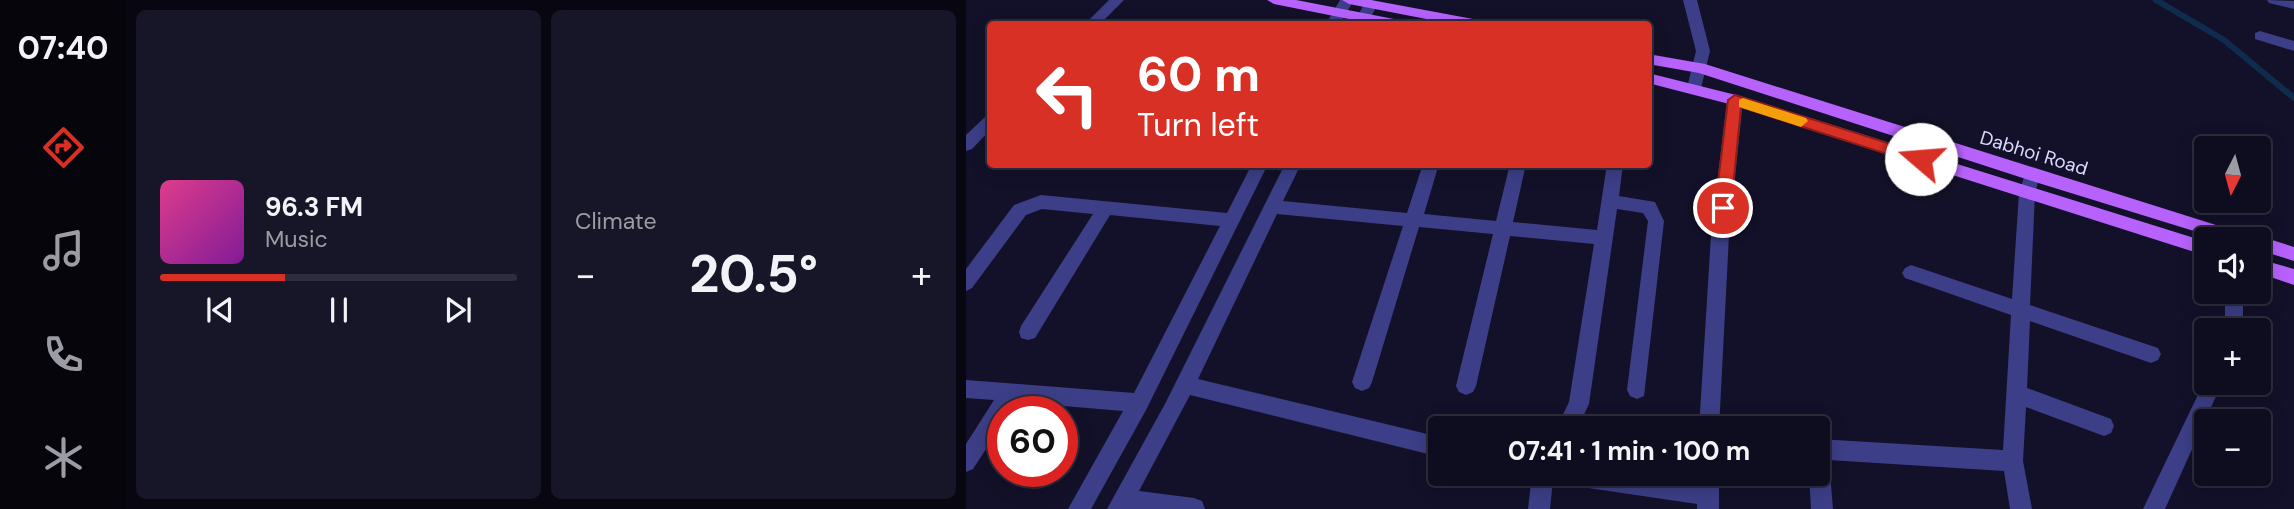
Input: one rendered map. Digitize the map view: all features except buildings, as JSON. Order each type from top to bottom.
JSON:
[{"type":"main road","points":[[1274,0],[1295,4],[1336,19],[1362,21]]},
{"type":"main road","points":[[1348,0],[1457,21]]},
{"type":"main road","points":[[1295,4],[1307,21]]},
{"type":"main road","name":"Dabhoi Road","points":[[1652,59],[1700,68],[2194,244]]},
{"type":"main road","name":"Dabhoi Road","points":[[1652,79],[1693,88],[2030,184],[2197,227]]},
{"type":"main road","points":[[2271,247],[2294,254]]},
{"type":"main road","points":[[2271,270],[2294,277]]},
{"type":"street","points":[[1094,21],[1117,0]]},
{"type":"street","points":[[1336,19],[1348,0]]},
{"type":"street","points":[[1690,0],[1703,51],[1693,88]]},
{"type":"street","points":[[2274,0],[2294,5]]},
{"type":"street","points":[[1362,21],[1371,5]]},
{"type":"street","points":[[2260,36],[2294,46]]},
{"type":"street","points":[[1710,416],[1720,234],[1735,100]]},
{"type":"street","points":[[966,145],[987,124]]},
{"type":"street","points":[[1079,509],[1139,402],[1258,168]]},
{"type":"street","points":[[1194,509],[1120,505],[1185,385],[1291,168]]},
{"type":"street","points":[[1362,382],[1430,168]]},
{"type":"street","points":[[1466,386],[1517,168]]},
{"type":"street","points":[[1573,416],[1579,404],[1614,168]]},
{"type":"street","points":[[2021,509],[2013,460],[2030,184]]},
{"type":"street","points":[[1610,201],[1649,207],[1656,221],[1637,390]]},
{"type":"street","points":[[966,283],[1020,210],[1041,202],[1231,220]]},
{"type":"street","points":[[1272,207],[1606,238]]},
{"type":"street","points":[[1028,332],[1106,208]]},
{"type":"street","points":[[1911,273],[2151,354]]},
{"type":"street","points":[[1185,385],[1428,444]]},
{"type":"street","points":[[966,388],[1139,402]]},
{"type":"street","points":[[966,463],[1011,392]]},
{"type":"street","points":[[2017,394],[2104,426]]},
{"type":"street","points":[[2154,509],[2206,395]]},
{"type":"street","points":[[1830,450],[2013,460]]},
{"type":"street","points":[[1539,509],[1542,486]]},
{"type":"street","points":[[1654,486],[1708,493]]},
{"type":"street","points":[[1820,486],[1822,509]]},
{"type":"waterway","points":[[2156,0],[2224,40],[2294,98]]},
{"type":"slow traffic","points":[[1743,103],[1801,121]]},
{"type":"route","points":[[1723,208],[1735,100],[1921,159]]}]
